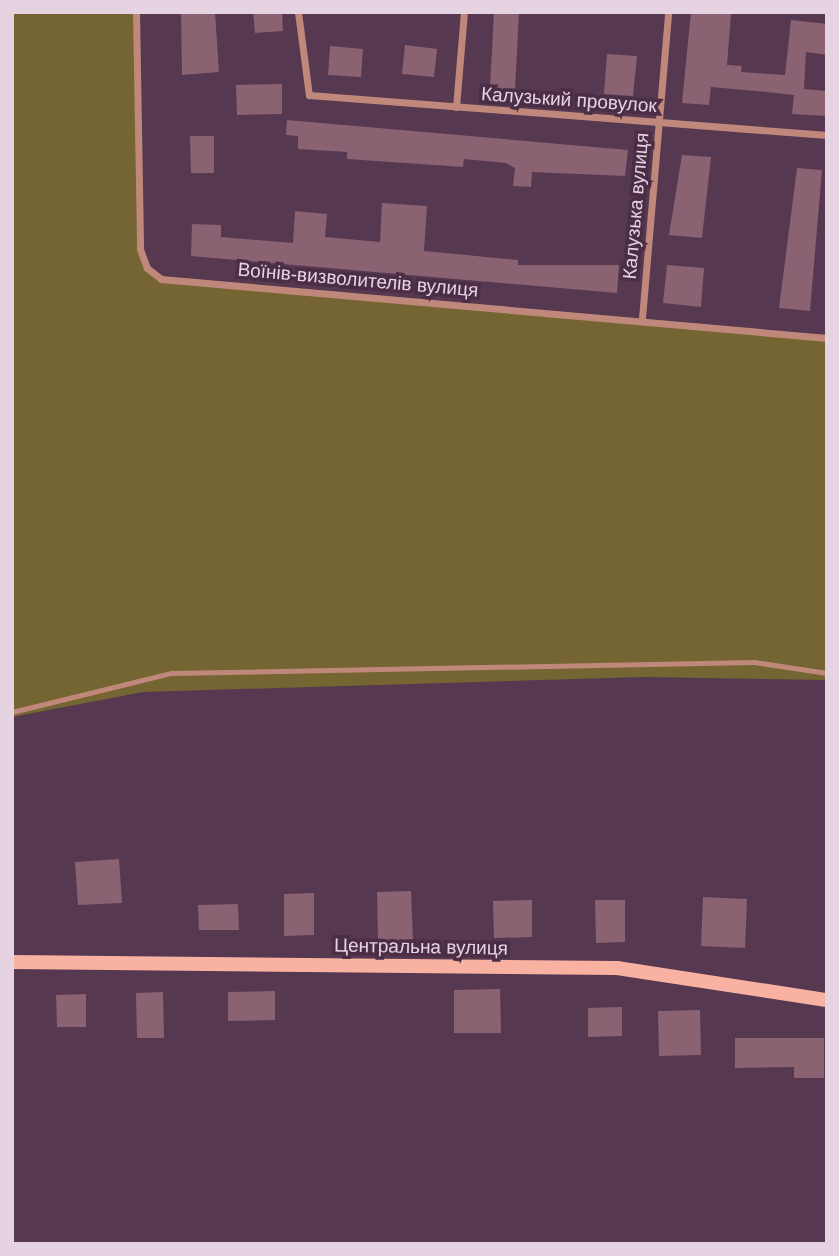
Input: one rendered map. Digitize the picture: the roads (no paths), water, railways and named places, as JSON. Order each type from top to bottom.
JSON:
[{"type":"street","name":"Воїнів-визволителів вулиця","points":[[136,12],[140,249],[147,268],[161,279],[642,318],[827,338]]},
{"type":"street","name":"Калузький провулок","points":[[298,12],[309,95],[827,135]]},
{"type":"street","points":[[456,107],[464,12]]},
{"type":"street","name":"Калузька вулиця","points":[[642,318],[668,12]]},
{"type":"street","name":"Центральна вулиця","points":[[12,962],[617,968],[827,1000]]},
{"type":"lane","points":[[12,712],[171,673],[754,662],[827,673]]}]
